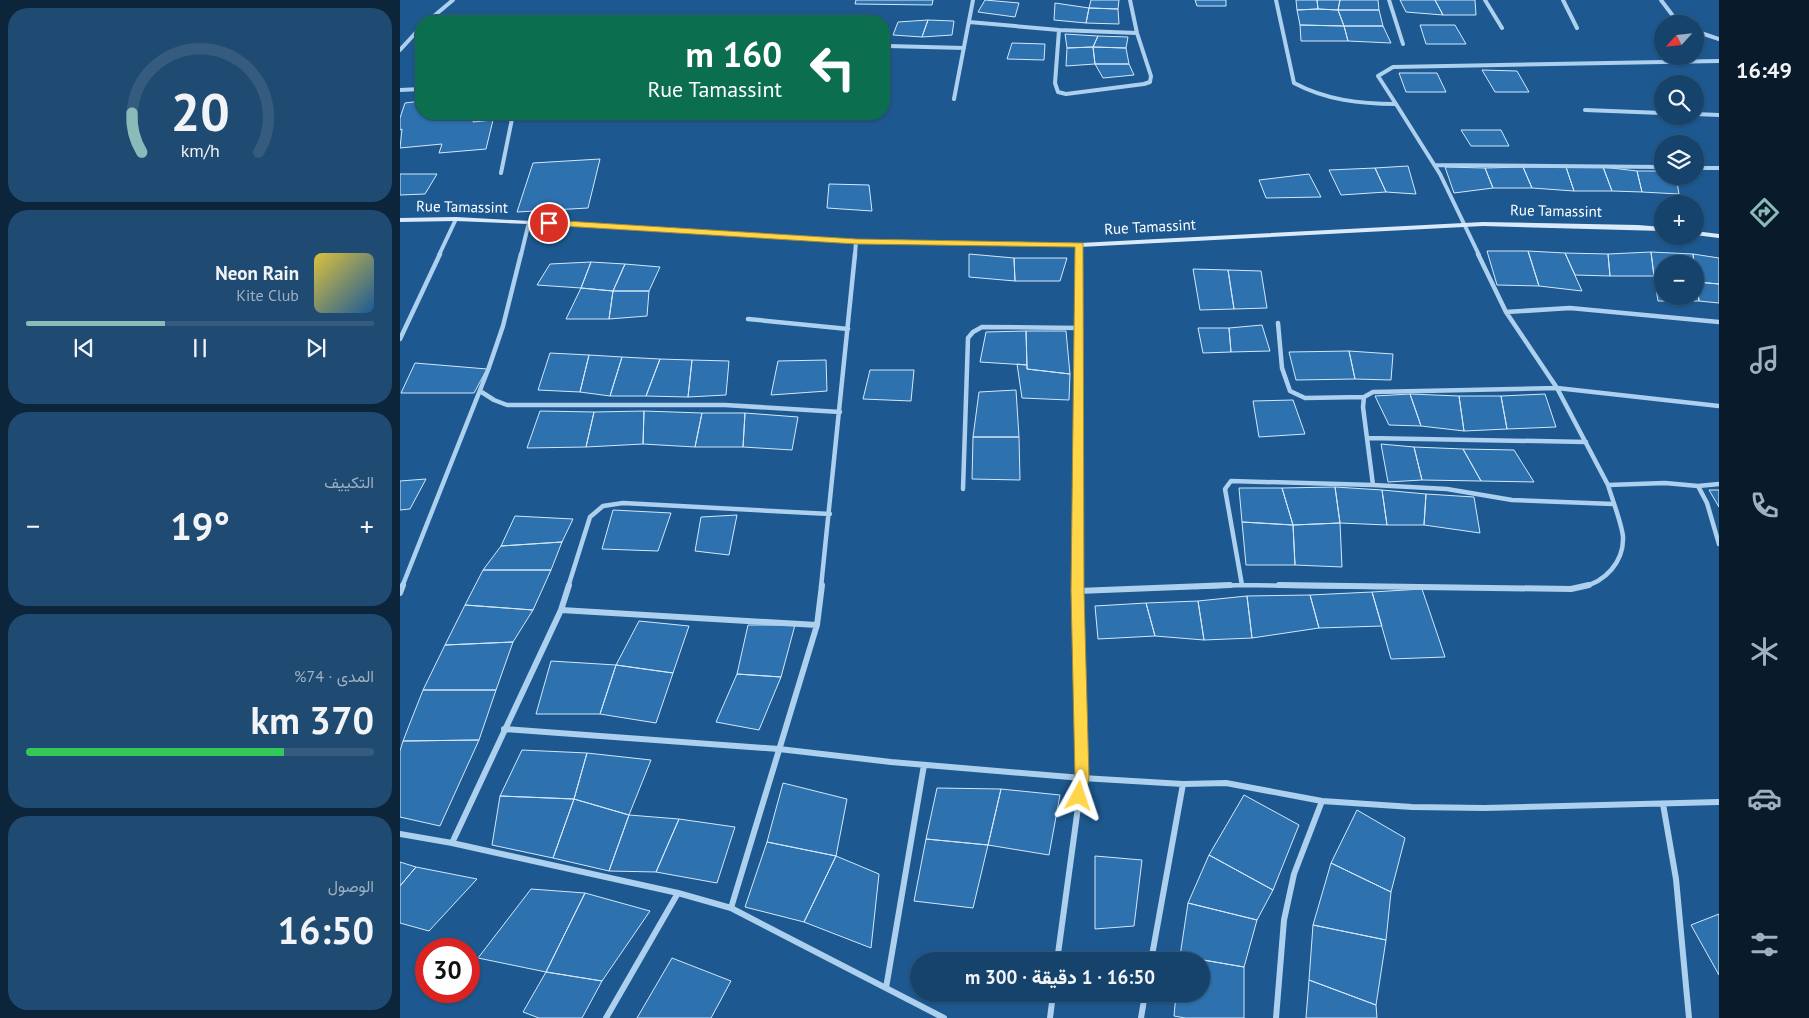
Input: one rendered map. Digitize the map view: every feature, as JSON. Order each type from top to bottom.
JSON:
[{"type":"main road","name":"Rue Tamassint","points":[[400,220],[456,219],[529,222],[856,241],[1080,245],[1463,225],[1638,226],[1654,228]]},
{"type":"main road","points":[[1704,234],[1719,236]]},
{"type":"street","points":[[435,15],[453,0]]},
{"type":"street","points":[[954,99],[973,0]]},
{"type":"street","points":[[1059,30],[1055,83],[1058,92],[1066,94],[1150,82],[1151,76],[1130,0]]},
{"type":"street","points":[[1276,0],[1294,83],[1304,89],[1358,104],[1396,104]]},
{"type":"street","points":[[1388,0],[1403,44]]},
{"type":"street","points":[[1485,0],[1502,28]]},
{"type":"street","points":[[1563,0],[1577,28]]},
{"type":"street","points":[[1661,0],[1672,15]]},
{"type":"street","points":[[969,22],[1059,30],[1138,33]]},
{"type":"street","points":[[400,50],[415,34]]},
{"type":"street","points":[[1704,34],[1719,39]]},
{"type":"street","points":[[890,46],[964,48]]},
{"type":"street","points":[[1078,591],[1242,584],[1571,589],[1596,584],[1610,573],[1620,555],[1623,537],[1608,485],[1557,388],[1506,312],[1435,165],[1378,76],[1394,66],[1719,61]]},
{"type":"street","points":[[400,90],[415,89]]},
{"type":"street","points":[[1585,110],[1654,113]]},
{"type":"street","points":[[1704,114],[1719,115]]},
{"type":"street","points":[[502,173],[512,120]]},
{"type":"street","points":[[1435,165],[1654,167]]},
{"type":"street","points":[[1704,168],[1719,168]]},
{"type":"street","points":[[400,339],[456,219]]},
{"type":"street","points":[[400,593],[480,391],[503,326],[529,222]]},
{"type":"street","points":[[730,908],[817,625],[830,514],[856,241]]},
{"type":"street","points":[[1058,952],[1082,778],[1078,591],[1080,245]]},
{"type":"street","points":[[1506,312],[1570,308],[1719,322]]},
{"type":"street","points":[[748,319],[848,328]]},
{"type":"street","points":[[1278,323],[1282,368],[1290,391],[1305,398],[1364,397],[1373,392],[1557,388],[1719,406]]},
{"type":"street","points":[[963,489],[968,338],[973,332],[982,327],[1079,328]]},
{"type":"street","points":[[480,391],[507,406],[725,405],[840,412]]},
{"type":"street","points":[[1364,397],[1372,485]]},
{"type":"street","points":[[1367,438],[1586,442]]},
{"type":"street","points":[[1242,584],[1225,489],[1230,481],[1447,489],[1512,500],[1613,504]]},
{"type":"street","points":[[1608,485],[1665,483],[1698,486],[1719,484]]},
{"type":"street","points":[[1698,486],[1707,502],[1719,544]]},
{"type":"street","points":[[452,843],[561,610],[590,517],[603,506],[623,503],[830,514]]},
{"type":"street","points":[[561,610],[817,625]]},
{"type":"street","points":[[504,729],[779,749],[924,765],[1082,778],[1183,784],[1226,783],[1322,801],[1412,807],[1484,808],[1719,802]]},
{"type":"street","points":[[886,988],[924,765]]},
{"type":"street","points":[[1153,952],[1183,784]]},
{"type":"street","points":[[1276,1018],[1284,920],[1294,874],[1322,801]]},
{"type":"street","points":[[1663,804],[1676,879],[1689,1018]]},
{"type":"street","points":[[400,834],[452,843],[678,893],[730,908],[944,1018]]},
{"type":"street","points":[[606,1018],[678,893]]},
{"type":"street","points":[[1050,1018],[1052,1002]]},
{"type":"street","points":[[1141,1018],[1144,1002]]},
{"type":"building","points":[[856,0],[933,0],[932,5],[855,4]]},
{"type":"building","points":[[985,0],[1019,3],[1015,17],[978,12]]},
{"type":"building","points":[[1091,0],[1119,0],[1118,9],[1089,8]]},
{"type":"building","points":[[1195,0],[1226,0],[1226,6],[1197,6]]},
{"type":"building","points":[[1296,0],[1317,0],[1318,9],[1297,10]]},
{"type":"building","points":[[1317,0],[1340,0],[1338,10],[1318,9]]},
{"type":"building","points":[[1340,0],[1378,0],[1379,10],[1338,10]]},
{"type":"building","points":[[1400,0],[1435,0],[1443,15],[1406,12]]},
{"type":"building","points":[[1435,0],[1475,0],[1476,15],[1443,15]]},
{"type":"building","points":[[1055,3],[1089,8],[1086,23],[1054,20]]},
{"type":"building","points":[[1089,8],[1118,9],[1119,24],[1086,23]]},
{"type":"building","points":[[1297,10],[1338,10],[1344,26],[1300,25]]},
{"type":"building","points":[[1338,10],[1379,10],[1383,26],[1344,26]]},
{"type":"building","points":[[928,20],[922,37],[893,35],[898,22]]},
{"type":"building","points":[[928,20],[954,21],[952,35],[922,37]]},
{"type":"building","points":[[1300,25],[1344,26],[1348,41],[1301,41]]},
{"type":"building","points":[[1420,25],[1455,25],[1466,44],[1426,44]]},
{"type":"building","points":[[1344,26],[1383,26],[1391,43],[1348,41]]},
{"type":"building","points":[[1065,34],[1098,36],[1093,47],[1067,48]]},
{"type":"building","points":[[1098,36],[1128,37],[1126,48],[1093,47]]},
{"type":"building","points":[[1012,43],[1045,44],[1044,60],[1007,59]]},
{"type":"building","points":[[1093,47],[1095,64],[1066,66],[1067,48]]},
{"type":"building","points":[[1093,47],[1126,48],[1129,64],[1095,64]]},
{"type":"building","points":[[1095,64],[1129,64],[1134,75],[1103,78]]},
{"type":"building","points":[[1482,70],[1517,71],[1529,92],[1495,92]]},
{"type":"building","points":[[1399,73],[1437,73],[1446,92],[1406,92]]},
{"type":"building","points":[[415,102],[415,120],[474,120],[473,122],[493,120],[486,149],[439,153],[442,144],[400,148],[402,129],[400,130],[400,118],[405,103]]},
{"type":"building","points":[[1461,130],[1501,130],[1509,146],[1471,146]]},
{"type":"building","points":[[600,159],[588,208],[517,212],[533,163]]},
{"type":"building","points":[[1408,166],[1416,194],[1386,192],[1375,168]]},
{"type":"building","points":[[1445,167],[1485,168],[1493,188],[1454,193]]},
{"type":"building","points":[[1523,167],[1532,188],[1493,188],[1485,168]]},
{"type":"building","points":[[1523,167],[1566,167],[1574,191],[1532,188]]},
{"type":"building","points":[[1566,167],[1603,167],[1612,191],[1574,191]]},
{"type":"building","points":[[1603,167],[1637,171],[1642,192],[1612,191]]},
{"type":"building","points":[[1375,168],[1386,192],[1341,195],[1329,170]]},
{"type":"building","points":[[1637,171],[1654,171],[1654,185],[1678,185],[1679,194],[1642,192]]},
{"type":"building","points":[[400,174],[437,174],[425,194],[400,195]]},
{"type":"building","points":[[1309,174],[1321,197],[1266,198],[1259,180]]},
{"type":"building","points":[[829,184],[869,185],[872,211],[827,208]]},
{"type":"building","points":[[1487,251],[1528,251],[1539,286],[1497,285]]},
{"type":"building","points":[[1528,251],[1565,253],[1582,291],[1539,286]]},
{"type":"building","points":[[1651,252],[1693,254],[1654,255],[1654,276]]},
{"type":"building","points":[[1651,252],[1654,276],[1610,276],[1608,254]]},
{"type":"building","points":[[1565,253],[1608,254],[1610,276],[1575,275]]},
{"type":"building","points":[[969,254],[1014,258],[1015,281],[969,277]]},
{"type":"building","points":[[1704,256],[1719,258],[1719,284],[1704,283]]},
{"type":"building","points":[[1014,258],[1067,258],[1060,281],[1015,281]]},
{"type":"building","points":[[591,262],[625,264],[613,291],[581,288]]},
{"type":"building","points":[[591,262],[581,288],[537,285],[550,264]]},
{"type":"building","points":[[625,264],[660,267],[649,291],[613,291]]},
{"type":"building","points":[[1193,269],[1228,270],[1234,309],[1200,310]]},
{"type":"building","points":[[1228,270],[1261,271],[1267,308],[1234,309]]},
{"type":"building","points":[[1704,283],[1719,284],[1719,303],[1704,302]]},
{"type":"building","points":[[581,288],[613,291],[609,319],[566,319]]},
{"type":"building","points":[[613,291],[649,291],[647,316],[609,319]]},
{"type":"building","points":[[1262,325],[1270,351],[1231,352],[1229,328]]},
{"type":"building","points":[[1198,328],[1229,328],[1231,352],[1203,353]]},
{"type":"building","points":[[1026,331],[1027,365],[980,362],[986,332]]},
{"type":"building","points":[[1026,331],[1066,331],[1070,374],[1027,369]]},
{"type":"building","points":[[1349,351],[1393,354],[1391,380],[1355,379]]},
{"type":"building","points":[[1349,351],[1355,379],[1296,380],[1289,352]]},
{"type":"building","points":[[550,353],[589,355],[580,392],[538,390]]},
{"type":"building","points":[[589,355],[622,357],[610,396],[580,392]]},
{"type":"building","points":[[622,357],[660,359],[646,396],[610,396]]},
{"type":"building","points":[[660,359],[692,360],[688,397],[646,396]]},
{"type":"building","points":[[692,360],[729,361],[726,395],[688,397]]},
{"type":"building","points":[[826,360],[827,391],[771,395],[778,361]]},
{"type":"building","points":[[415,363],[487,369],[474,393],[401,393]]},
{"type":"building","points":[[1017,364],[1027,365],[1027,369],[1070,374],[1069,400],[1022,398]]},
{"type":"building","points":[[870,370],[914,370],[911,401],[863,399]]},
{"type":"building","points":[[1016,390],[1019,437],[973,437],[979,392]]},
{"type":"building","points":[[1410,394],[1459,396],[1464,431],[1421,426]]},
{"type":"building","points":[[1410,394],[1421,426],[1389,425],[1375,396]]},
{"type":"building","points":[[1545,394],[1556,427],[1507,429],[1501,396]]},
{"type":"building","points":[[1459,396],[1501,396],[1507,429],[1464,431]]},
{"type":"building","points":[[1293,400],[1305,434],[1259,437],[1253,401]]},
{"type":"building","points":[[540,411],[594,412],[586,447],[527,448]]},
{"type":"building","points":[[644,411],[643,444],[586,447],[594,412]]},
{"type":"building","points":[[644,411],[702,413],[695,447],[643,444]]},
{"type":"building","points":[[702,413],[745,413],[743,447],[695,447]]},
{"type":"building","points":[[745,413],[798,417],[792,450],[743,447]]},
{"type":"building","points":[[973,437],[1019,437],[1020,480],[972,479]]},
{"type":"building","points":[[1381,444],[1414,447],[1422,480],[1388,482]]},
{"type":"building","points":[[1414,447],[1463,449],[1481,481],[1422,480]]},
{"type":"building","points":[[1463,449],[1514,450],[1534,482],[1481,481]]},
{"type":"building","points":[[426,479],[410,509],[400,510],[400,481]]},
{"type":"building","points":[[1335,487],[1340,523],[1293,525],[1282,488]]},
{"type":"building","points":[[1335,487],[1382,490],[1387,525],[1340,523]]},
{"type":"building","points":[[1239,488],[1282,488],[1293,525],[1242,522]]},
{"type":"building","points":[[1382,490],[1426,494],[1424,525],[1387,525]]},
{"type":"building","points":[[1709,490],[1719,490],[1719,507]]},
{"type":"building","points":[[1426,494],[1474,497],[1480,533],[1424,525]]},
{"type":"building","points":[[613,510],[671,513],[658,551],[602,549]]},
{"type":"building","points":[[737,515],[729,555],[695,551],[701,517]]},
{"type":"building","points":[[515,516],[573,519],[562,542],[501,546]]},
{"type":"building","points":[[1242,522],[1293,525],[1295,565],[1246,565]]},
{"type":"building","points":[[1340,523],[1342,567],[1295,565],[1293,525]]},
{"type":"building","points":[[562,542],[551,570],[483,570],[501,546]]},
{"type":"building","points":[[483,570],[551,570],[533,610],[465,605]]},
{"type":"building","points":[[1422,589],[1445,657],[1391,659],[1372,592]]},
{"type":"building","points":[[1372,592],[1382,626],[1319,628],[1310,595]]},
{"type":"building","points":[[1310,595],[1319,628],[1252,638],[1247,596]]},
{"type":"building","points":[[1247,596],[1252,638],[1204,640],[1198,601]]},
{"type":"building","points":[[1198,601],[1204,640],[1155,636],[1146,603]]},
{"type":"building","points":[[1146,603],[1155,636],[1098,639],[1095,606]]},
{"type":"building","points":[[465,605],[533,610],[513,642],[445,645]]},
{"type":"building","points":[[639,621],[689,626],[673,673],[616,665]]},
{"type":"building","points":[[748,625],[795,625],[781,677],[737,674]]},
{"type":"building","points":[[513,642],[496,690],[423,690],[445,645]]},
{"type":"building","points":[[551,661],[616,665],[600,714],[536,714]]},
{"type":"building","points":[[616,665],[673,673],[656,723],[600,714]]},
{"type":"building","points":[[737,674],[781,677],[759,730],[716,722]]},
{"type":"building","points":[[423,690],[496,690],[479,740],[403,741]]},
{"type":"building","points":[[479,740],[440,826],[400,817],[400,751],[403,741]]},
{"type":"building","points":[[522,750],[587,753],[574,799],[500,796]]},
{"type":"building","points":[[587,753],[651,760],[629,815],[574,799]]},
{"type":"building","points":[[783,783],[847,799],[836,856],[767,842]]},
{"type":"building","points":[[937,788],[1001,789],[988,845],[926,839]]},
{"type":"building","points":[[1001,789],[1060,795],[1049,855],[988,845]]},
{"type":"building","points":[[1244,795],[1299,825],[1273,890],[1209,855]]},
{"type":"building","points":[[500,796],[574,799],[553,858],[492,845]]},
{"type":"building","points":[[574,799],[629,815],[609,871],[553,858]]},
{"type":"building","points":[[1357,810],[1405,838],[1391,892],[1331,863]]},
{"type":"building","points":[[629,815],[679,819],[656,872],[609,871]]},
{"type":"building","points":[[679,819],[735,827],[717,883],[656,872]]},
{"type":"building","points":[[926,839],[988,845],[973,908],[914,901]]},
{"type":"building","points":[[767,842],[836,856],[804,922],[745,907]]},
{"type":"building","points":[[1209,855],[1273,890],[1257,920],[1188,903]]},
{"type":"building","points":[[836,856],[879,874],[871,948],[804,922]]},
{"type":"building","points":[[1095,856],[1142,860],[1134,926],[1095,929]]},
{"type":"building","points":[[400,862],[416,867],[400,886]]},
{"type":"building","points":[[1331,863],[1391,892],[1386,940],[1313,925]]},
{"type":"building","points":[[416,867],[477,879],[429,931],[400,923],[400,886]]},
{"type":"building","points":[[531,889],[585,893],[546,972],[480,958],[480,955]]},
{"type":"building","points":[[585,893],[650,911],[602,981],[546,972]]},
{"type":"building","points":[[1188,903],[1257,920],[1244,967],[1210,961],[1210,952],[1181,952]]},
{"type":"building","points":[[1719,914],[1719,975],[1691,925]]},
{"type":"building","points":[[1313,925],[1386,940],[1376,1005],[1309,980]]},
{"type":"building","points":[[672,958],[731,981],[711,1018],[637,1018]]},
{"type":"building","points":[[1210,961],[1244,967],[1244,1018],[1185,1018],[1174,1016],[1175,1002],[1210,1002]]},
{"type":"building","points":[[546,972],[602,981],[582,1018],[539,1018],[523,1012]]},
{"type":"building","points":[[1309,980],[1376,1005],[1377,1018],[1306,1018]]},
{"type":"route","points":[[549,223],[856,241],[1080,245],[1078,591],[1082,778],[1079,796]]}]
